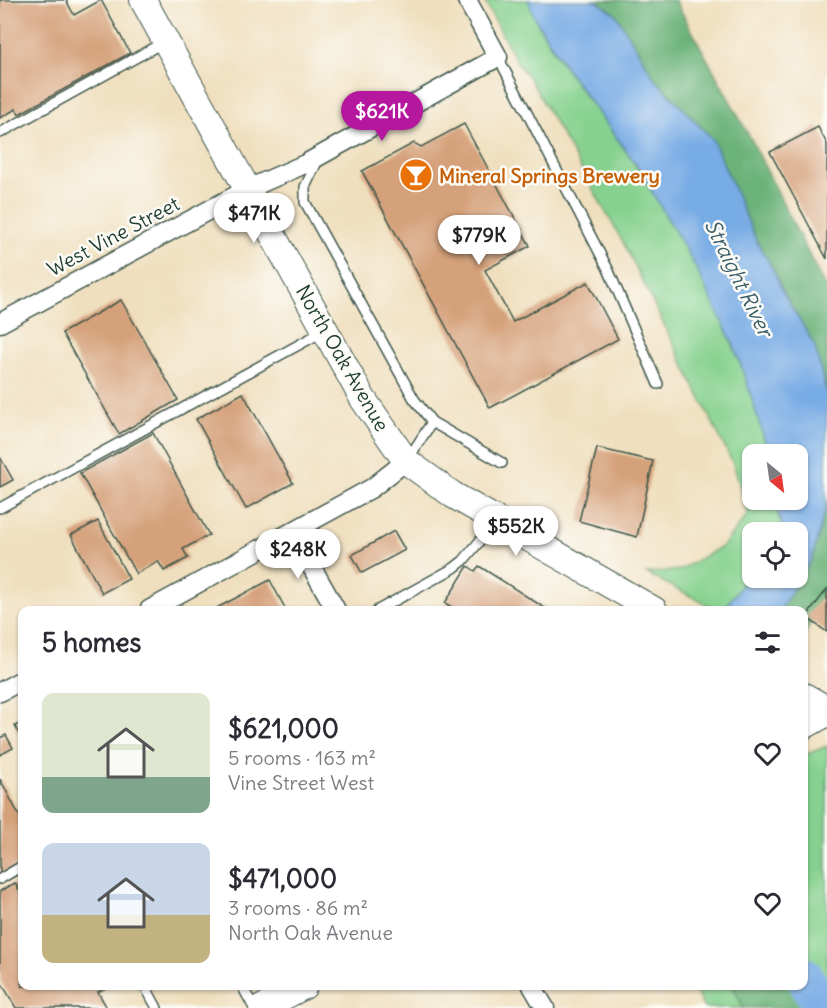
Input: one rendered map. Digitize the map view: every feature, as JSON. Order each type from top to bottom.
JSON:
[{"type":"main road","name":"North Oak Avenue","points":[[143,0],[363,399],[406,461],[453,495],[496,521],[647,606]]},
{"type":"main road","points":[[808,699],[827,711],[808,723]]},
{"type":"main road","points":[[262,1008],[296,990]]},
{"type":"street","points":[[467,0],[498,57]]},
{"type":"street","name":"West Vine Street","points":[[0,323],[248,189],[320,156],[498,57]]},
{"type":"street","points":[[160,606],[172,602],[372,488],[406,461]]},
{"type":"street","points":[[292,532],[334,606]]},
{"type":"street","points":[[0,692],[18,682]]},
{"type":"street","points":[[534,990],[545,1008]]},
{"type":"lane","points":[[0,134],[166,41]]},
{"type":"lane","points":[[498,57],[608,269],[657,384]]},
{"type":"lane","points":[[320,156],[305,187],[305,202],[414,399],[432,422],[502,463]]},
{"type":"lane","points":[[0,508],[326,330]]},
{"type":"lane","points":[[406,461],[432,422]]},
{"type":"lane","points":[[385,606],[463,561],[496,521]]},
{"type":"lane","points":[[0,879],[18,868]]},
{"type":"lane","points":[[147,990],[157,1008]]},
{"type":"lane","points":[[244,990],[254,1008]]},
{"type":"green space","points":[[484,0],[528,0],[550,44],[635,164],[701,277],[739,361],[766,444],[742,444],[742,493],[734,466],[624,244],[528,76],[519,66]]},
{"type":"green space","points":[[595,0],[675,0],[752,141],[827,291],[827,395],[815,346],[756,240],[713,140],[655,79],[615,13]]},
{"type":"green space","points":[[827,499],[827,589],[808,628],[808,606],[783,606],[794,588],[808,588],[808,565],[812,559]]},
{"type":"green space","points":[[747,510],[777,510],[781,522],[742,522],[742,585],[726,606],[709,606],[646,573],[680,570],[723,546],[748,514]]},
{"type":"green space","points":[[827,746],[827,1008],[822,1008],[808,983],[808,753]]},
{"type":"green space","points":[[808,983],[822,1008],[743,1008],[735,990],[808,990]]},
{"type":"green space","points":[[695,990],[735,990],[743,1008],[704,1008]]},
{"type":"water","points":[[528,0],[595,0],[615,13],[655,79],[713,140],[756,240],[815,346],[827,395],[826,506],[812,559],[808,565],[808,522],[781,522],[777,510],[808,510],[808,444],[766,444],[734,346],[692,260],[635,163],[568,71],[535,19]]},
{"type":"water","points":[[742,585],[742,588],[794,588],[783,606],[726,606]]},
{"type":"building","points":[[0,0],[66,0],[74,15],[101,0],[130,53],[19,114],[16,109],[0,118]]},
{"type":"building","points":[[464,124],[530,246],[485,270],[513,322],[588,282],[618,339],[490,408],[362,171],[414,143],[421,147]]},
{"type":"building","points":[[818,127],[827,144],[827,259],[770,152]]},
{"type":"building","points":[[121,300],[178,400],[119,434],[62,333]]},
{"type":"building","points":[[243,393],[293,483],[246,509],[196,419]]},
{"type":"building","points":[[153,433],[209,535],[183,549],[188,558],[164,571],[158,561],[136,574],[80,473]]},
{"type":"building","points":[[597,448],[653,461],[637,537],[579,521]]},
{"type":"building","points":[[0,457],[13,480],[0,487]]},
{"type":"building","points":[[98,521],[129,579],[102,593],[71,535]]},
{"type":"building","points":[[394,531],[405,550],[362,573],[352,555]]},
{"type":"building","points":[[468,566],[475,571],[479,566],[542,606],[450,606],[445,603]]},
{"type":"building","points":[[270,580],[284,606],[221,606]]},
{"type":"building","points":[[827,589],[827,632],[808,618],[808,614]]},
{"type":"building","points":[[6,735],[13,748],[0,755],[0,738]]},
{"type":"building","points":[[0,779],[18,813],[18,865],[0,875]]},
{"type":"building","points":[[15,883],[18,888],[18,990],[102,990],[98,992],[107,1008],[16,1008],[0,980],[0,891]]},
{"type":"waterway","name":"Straight River","points":[[808,983],[822,1008]]},
{"type":"place","name":"Mineral Springs Brewery","points":[[416,175]]}]
